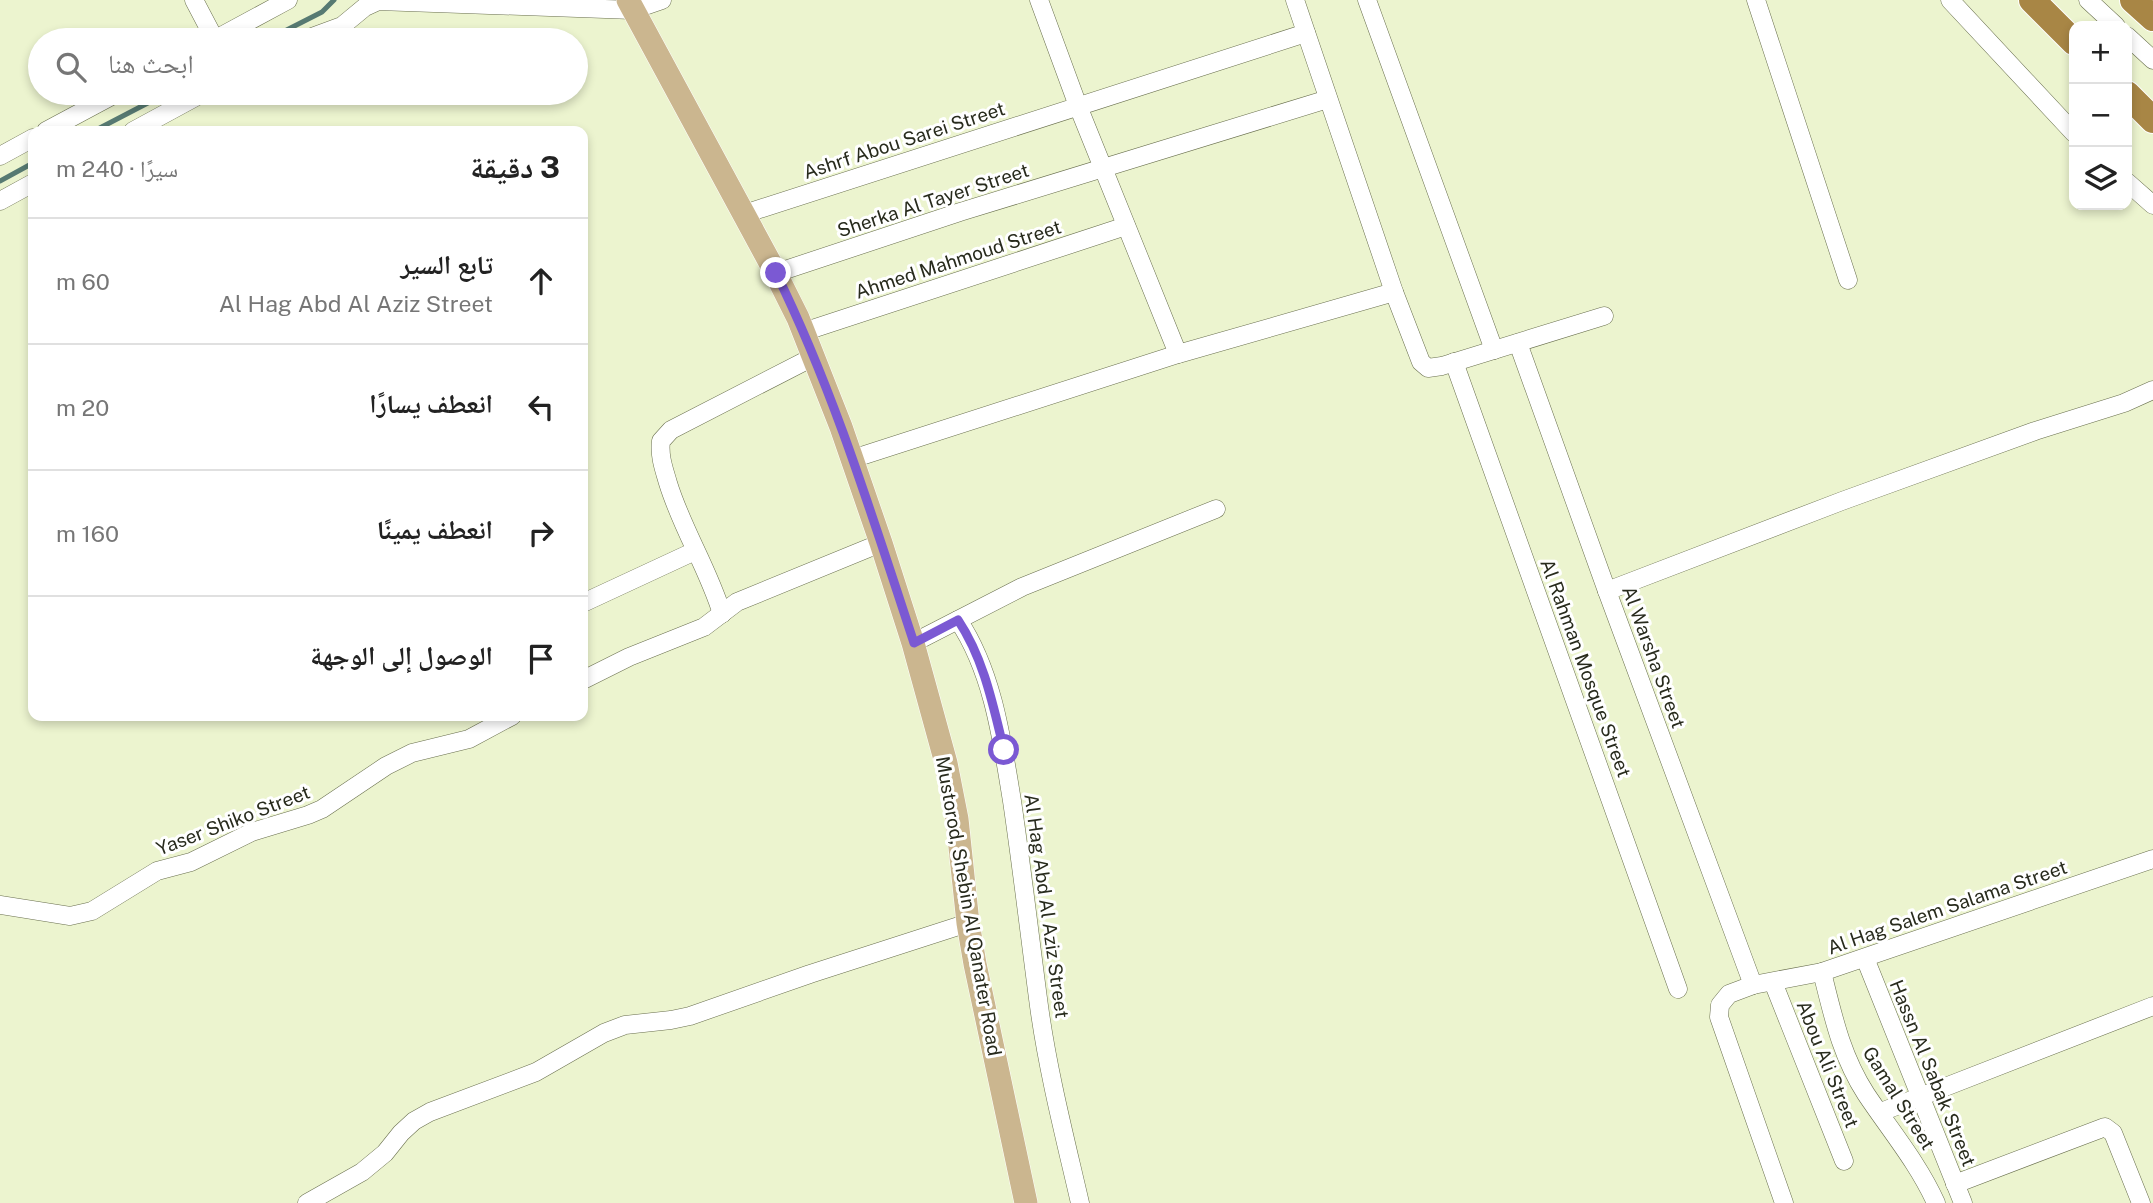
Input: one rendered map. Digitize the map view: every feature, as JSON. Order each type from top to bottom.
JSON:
[{"type":"highway","points":[[2133,0],[2153,18]]},
{"type":"highway","points":[[2036,4],[2069,37]]},
{"type":"highway","points":[[2132,99],[2153,120]]},
{"type":"main road","name":"Mustorod, Shebin Al Qanater Road","points":[[643,4],[803,332],[919,641],[957,819],[968,923],[986,1020],[1026,1203]]},
{"type":"street","points":[[194,0],[209,28]]},
{"type":"street","points":[[237,28],[288,0]]},
{"type":"street","points":[[337,28],[342,26],[363,2],[388,0],[643,4]]},
{"type":"street","points":[[1039,0],[1078,106],[1178,354]]},
{"type":"street","points":[[1295,0],[1394,292],[1421,362],[1428,368],[1454,362],[1604,316]]},
{"type":"street","points":[[1367,0],[1494,350]]},
{"type":"street","points":[[1756,0],[1848,281]]},
{"type":"street","points":[[1950,0],[2069,128]]},
{"type":"street","points":[[2088,0],[2111,21]]},
{"type":"street","name":"Ashrf Abou Sarei Street","points":[[744,215],[1306,33]]},
{"type":"street","points":[[2132,41],[2153,60]]},
{"type":"street","name":"Sherka Al Tayer Street","points":[[776,273],[960,212],[1328,99]]},
{"type":"street","points":[[55,126],[95,105]]},
{"type":"street","points":[[142,126],[181,105]]},
{"type":"street","points":[[0,156],[28,141]]},
{"type":"street","points":[[0,201],[28,186]]},
{"type":"street","points":[[2132,186],[2153,205]]},
{"type":"street","name":"Ahmed Mahmoud Street","points":[[803,332],[1126,226]]},
{"type":"street","points":[[852,458],[1178,354],[1394,292]]},
{"type":"street","name":"Al Warsha Street","points":[[1518,343],[1606,590],[1753,985]]},
{"type":"street","points":[[722,614],[713,588],[675,506],[661,457],[661,441],[671,430],[813,357]]},
{"type":"street","name":"Al Rahman Mosque Street","points":[[1454,362],[1678,989]]},
{"type":"street","points":[[1606,590],[1855,496],[2035,431],[2124,403],[2153,390]]},
{"type":"street","points":[[919,641],[1022,587],[1216,509]]},
{"type":"street","points":[[588,678],[629,657],[705,627],[737,602],[881,544]]},
{"type":"street","points":[[588,601],[695,551]]},
{"type":"street","name":"Al Hag Abd Al Aziz Street","points":[[953,622],[970,638],[978,655],[1004,750],[1044,1033],[1080,1203]]},
{"type":"street","name":"Yaser Shiko Street","points":[[0,905],[70,916],[92,911],[157,871],[191,862],[252,832],[308,816],[403,757],[468,739],[503,721]]},
{"type":"street","name":"Al Hag Salem Salama Street","points":[[1753,985],[1822,972],[2153,859]]},
{"type":"street","points":[[307,1203],[362,1172],[385,1153],[414,1121],[430,1112],[536,1072],[604,1033],[625,1025],[690,1016],[968,923]]},
{"type":"street","name":"Hassn Al Sabak Street","points":[[1865,958],[1962,1203]]},
{"type":"street","name":"Gamal Street","points":[[1822,972],[1838,1037],[1866,1094],[1925,1179],[1936,1203]]},
{"type":"street","name":"Abou Ali Street","points":[[1773,982],[1844,1161]]},
{"type":"street","points":[[1753,985],[1729,995],[1720,1005],[1719,1017],[1784,1203]]},
{"type":"street","points":[[1881,1112],[2153,1006]]},
{"type":"street","points":[[1955,1184],[2102,1127],[2113,1133],[2141,1203]]},
{"type":"waterway","points":[[291,28],[322,12],[334,0]]},
{"type":"waterway","points":[[104,126],[144,105]]},
{"type":"waterway","points":[[0,181],[28,166]]},
{"type":"route","points":[[776,273],[798,318],[841,427],[914,643],[958,620],[978,655],[1004,750]]}]
